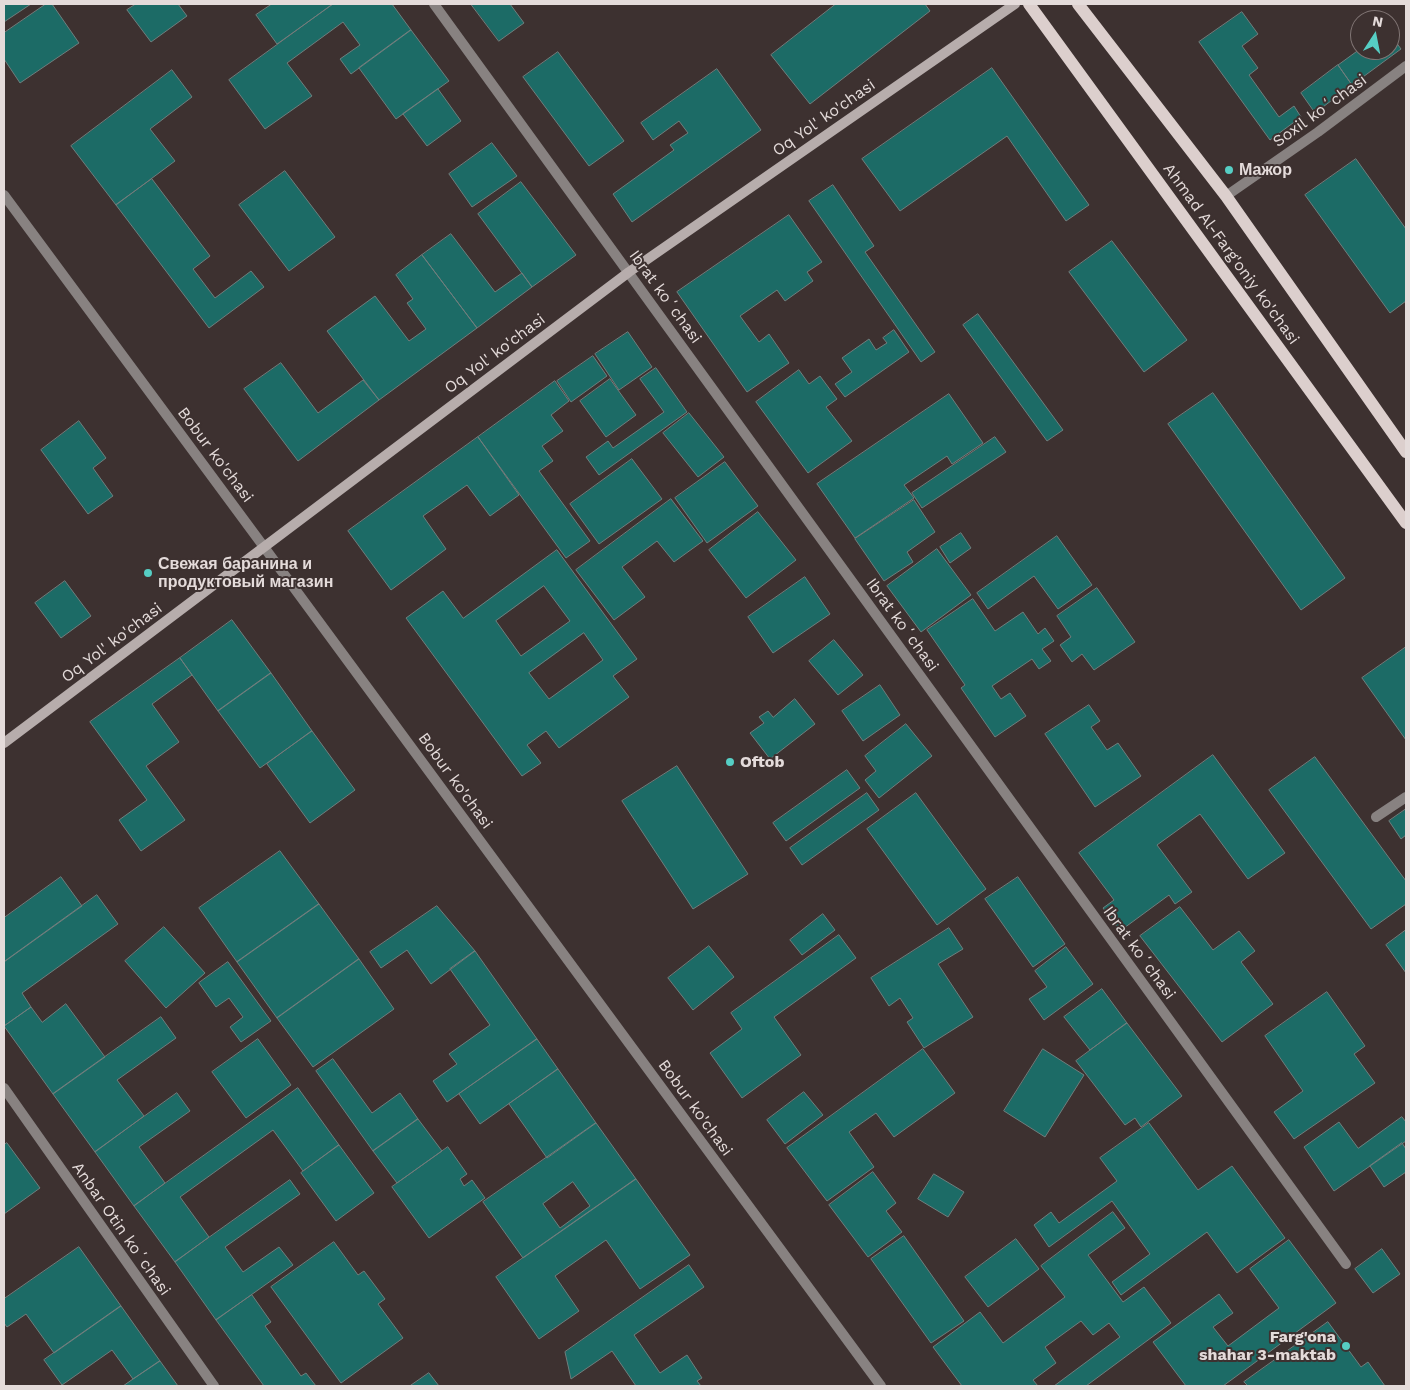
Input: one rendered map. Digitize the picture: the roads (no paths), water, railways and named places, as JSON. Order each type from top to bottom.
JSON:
[{"type":"main road","name":"Ahmad Al-Farg'oniy ko'chasi","points":[[1029,4],[1406,523]]},
{"type":"main road","name":"Ahmad Al-Farg'oniy ko'chasi","points":[[1078,4],[1226,196],[1406,452]]},
{"type":"street","name":"Ibrat koʻchasi","points":[[434,4],[1346,1264]]},
{"type":"street","name":"Oq Yol' ko'chasi","points":[[4,743],[628,272],[1015,4]]},
{"type":"street","name":"Soxil koʻchasi","points":[[1226,196],[1318,132],[1406,66]]},
{"type":"street","name":"Bobur ko'chasi","points":[[4,195],[881,1386]]},
{"type":"street","points":[[1376,817],[1406,797]]},
{"type":"street","name":"Anbar Otin koʻchasi","points":[[4,1088],[214,1386]]},
{"type":"place","name":"Мажор","points":[[1229,170]]},
{"type":"place","name":"Свежая баранина и продуктовый магазин","points":[[148,573]]},
{"type":"place","name":"Oftob","points":[[730,762]]},
{"type":"place","name":"Farg'ona shahar 3-maktab","points":[[1346,1346]]}]
